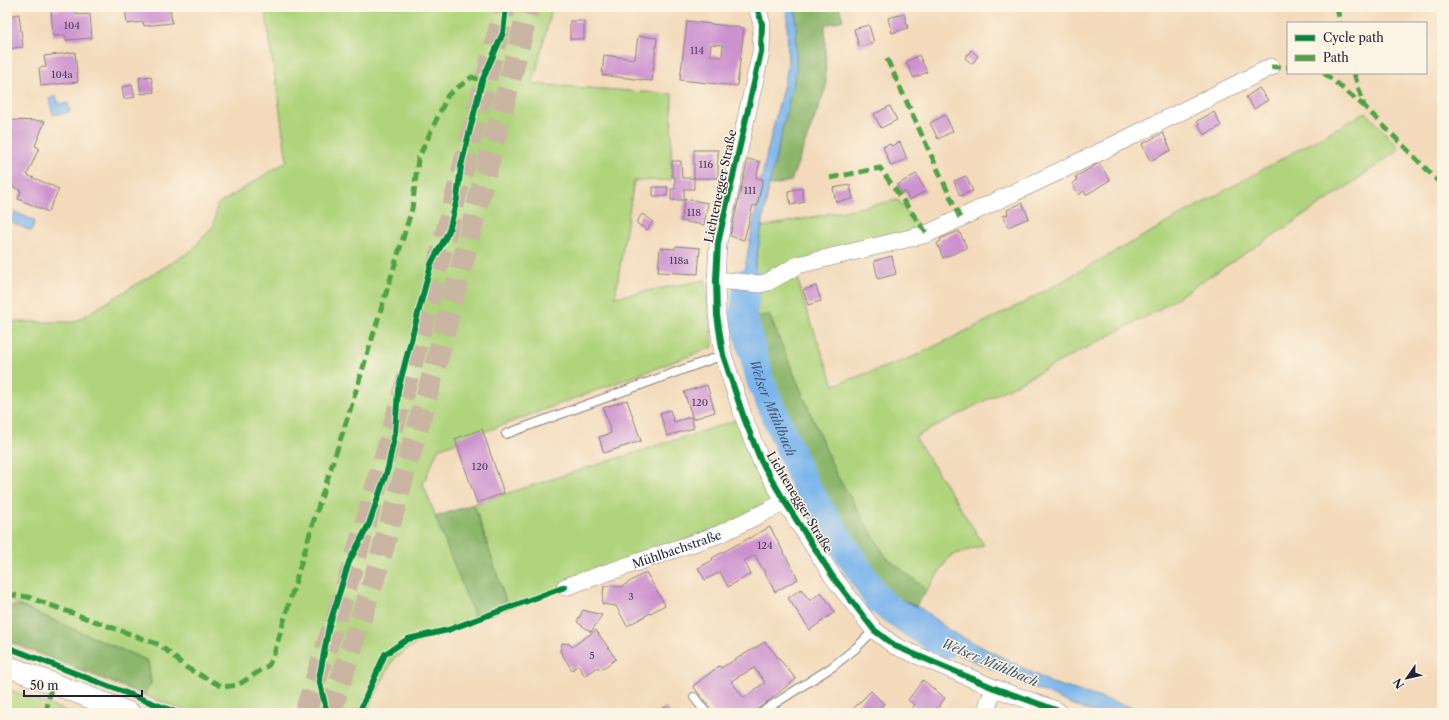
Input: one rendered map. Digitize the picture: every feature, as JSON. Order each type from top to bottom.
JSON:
[{"type":"street","name":"Lichtenegger Straße","points":[[757,7],[762,24],[761,52],[718,243],[716,280],[717,315],[723,355],[744,418],[761,461],[785,502],[833,577],[874,630],[895,646],[994,688],[1056,710],[1060,713]]},
{"type":"street","points":[[716,280],[760,284],[768,282],[798,265],[927,234],[1100,152],[1271,66]]},
{"type":"street","name":"Mühlbachstraße","points":[[565,587],[720,534],[785,502]]},
{"type":"street","points":[[7,666],[130,713]]},
{"type":"street","points":[[985,713],[994,688]]},
{"type":"lane","points":[[506,434],[723,355]]},
{"type":"lane","points":[[760,713],[832,667],[856,648],[874,630]]},
{"type":"lane","points":[[694,697],[706,713]]},
{"type":"green space","points":[[265,7],[552,7],[533,84],[672,94],[671,180],[634,181],[615,297],[705,280],[713,347],[438,449],[423,484],[476,620],[418,642],[393,659],[366,713],[191,713],[144,695],[151,683],[148,661],[7,599],[7,387],[9,387],[8,322],[75,322],[191,251],[214,225],[217,205],[287,161]]},
{"type":"green space","points":[[794,7],[839,7],[843,20],[825,25],[826,87],[791,181],[769,186],[796,71],[796,14]]},
{"type":"green space","points":[[1366,112],[1400,149],[1335,195],[1155,312],[915,437],[984,545],[950,556],[927,590],[886,558],[836,474],[769,315],[749,318],[752,283],[762,227],[898,200],[925,234],[794,266],[806,309],[834,385],[913,357],[1023,303]]},
{"type":"green space","points":[[769,315],[836,474],[886,557],[927,590],[916,606],[888,594],[812,484],[767,381],[749,318]]},
{"type":"green space","points":[[740,419],[780,505],[508,608],[474,504]]},
{"type":"green space","points":[[474,504],[508,608],[476,620],[435,517]]},
{"type":"green space","points":[[7,606],[20,606],[148,661],[151,683],[144,695],[7,641]]},
{"type":"green space","points":[[7,689],[71,713],[7,713]]},
{"type":"water","points":[[785,7],[794,7],[796,14],[796,71],[769,186],[752,283],[749,318],[767,381],[812,484],[888,594],[922,609],[950,631],[1052,683],[1150,713],[1096,713],[1078,707],[951,651],[879,601],[805,485],[760,380],[743,315],[743,277],[766,157],[788,67],[787,14]]},
{"type":"water","points":[[55,96],[60,103],[68,103],[70,112],[53,115],[49,99]]},
{"type":"water","points":[[15,212],[35,221],[31,231],[10,222]]},
{"type":"building","points":[[76,7],[77,15],[90,14],[92,38],[66,40],[65,35],[53,36],[51,10]]},
{"type":"building","points":[[125,7],[170,7],[172,23],[144,26],[143,22],[127,24]]},
{"type":"building","points":[[19,14],[23,47],[7,49],[7,16]]},
{"type":"building","points":[[904,14],[908,28],[892,33],[888,18]]},
{"type":"building","points":[[570,21],[584,21],[584,39],[570,39]]},
{"type":"building","points":[[687,21],[744,28],[737,86],[680,80]],"holes":[[[711,44],[723,45],[722,57],[710,55]]]},
{"type":"building","points":[[869,25],[874,43],[859,47],[854,29]]},
{"type":"building","points":[[638,36],[657,38],[652,81],[602,75],[604,55],[635,59]]},
{"type":"building","points":[[971,50],[978,56],[972,64],[965,58]]},
{"type":"building","points":[[75,52],[78,82],[41,86],[39,68],[46,67],[44,56]]},
{"type":"building","points":[[919,55],[927,72],[914,78],[906,62]]},
{"type":"building","points":[[151,76],[154,92],[141,94],[139,78]]},
{"type":"building","points":[[132,85],[135,97],[124,99],[122,87]]},
{"type":"building","points":[[1259,88],[1268,100],[1254,109],[1246,97]]},
{"type":"building","points":[[890,106],[897,120],[881,128],[874,114]]},
{"type":"building","points":[[1214,112],[1221,126],[1204,135],[1197,121]]},
{"type":"building","points":[[945,115],[953,131],[938,139],[930,123]]},
{"type":"building","points":[[7,120],[45,121],[35,146],[39,148],[27,175],[59,189],[48,212],[18,199],[21,191],[7,184],[7,140],[8,137],[11,138],[12,135],[7,133]]},
{"type":"building","points":[[1163,133],[1171,150],[1150,161],[1142,144]]},
{"type":"building","points":[[900,142],[907,159],[891,166],[883,147],[890,144],[891,146]]},
{"type":"building","points":[[694,150],[718,150],[718,178],[694,178]]},
{"type":"building","points":[[748,159],[760,162],[756,178],[763,179],[757,206],[753,205],[744,240],[730,236]]},
{"type":"building","points":[[672,161],[681,161],[682,178],[694,178],[694,189],[684,189],[684,200],[671,200],[671,189],[675,189],[675,177],[672,177]]},
{"type":"building","points":[[1099,163],[1110,180],[1086,195],[1084,191],[1079,195],[1072,184],[1077,180],[1075,177]]},
{"type":"building","points":[[916,174],[926,191],[909,200],[905,192],[902,193],[897,185]]},
{"type":"building","points":[[966,176],[973,191],[960,196],[954,181]]},
{"type":"building","points":[[850,185],[853,199],[836,202],[833,188]]},
{"type":"building","points":[[653,187],[668,187],[667,196],[653,196]]},
{"type":"building","points":[[802,188],[804,202],[791,205],[788,191]]},
{"type":"building","points":[[685,199],[708,203],[704,225],[681,221]]},
{"type":"building","points":[[1022,203],[1029,218],[1008,227],[1003,216],[1008,214],[1007,210]]},
{"type":"building","points":[[642,214],[653,221],[647,230],[636,223]]},
{"type":"building","points":[[959,231],[967,248],[943,258],[937,243],[941,241],[940,239]]},
{"type":"building","points":[[676,246],[700,248],[698,274],[658,272],[660,248],[675,249]]},
{"type":"building","points":[[892,256],[896,274],[878,279],[874,261]]},
{"type":"building","points":[[816,286],[821,301],[808,305],[803,290]]},
{"type":"building","points":[[707,385],[715,412],[693,419],[684,392]]},
{"type":"building","points":[[627,400],[641,441],[604,453],[599,437],[611,433],[603,408]]},
{"type":"building","points":[[670,410],[674,422],[691,417],[694,428],[667,436],[660,413]]},
{"type":"building","points":[[482,429],[504,493],[477,503],[455,439]]},
{"type":"building","points":[[770,527],[798,579],[775,592],[755,555],[744,561],[751,574],[728,587],[720,572],[705,580],[698,568],[713,560],[712,558]]},
{"type":"building","points":[[646,572],[665,605],[627,626],[616,606],[602,604],[604,586],[621,587]]},
{"type":"building","points":[[801,589],[810,601],[821,592],[835,612],[810,630],[788,598]]},
{"type":"building","points":[[583,610],[602,615],[591,632],[577,622]]},
{"type":"building","points":[[596,630],[616,659],[600,670],[598,667],[585,676],[578,665],[572,670],[560,651],[562,643],[570,644],[572,647]]},
{"type":"building","points":[[765,642],[796,679],[753,713],[714,713],[693,686],[719,666],[721,668]],"holes":[[[754,668],[765,682],[744,698],[731,681]]]},
{"type":"building","points":[[923,680],[945,698],[934,713],[908,713],[915,705],[908,700]]},
{"type":"building","points":[[871,691],[884,704],[875,713],[858,713],[853,709]]},
{"type":"building","points":[[665,707],[670,713],[658,713]]},
{"type":"waterway","name":"Welser Mühlbach","points":[[748,281],[743,315],[760,380],[805,485],[879,601],[939,642],[945,644]]},
{"type":"tunnel","points":[[305,713],[354,563],[416,349],[505,7]]},
{"type":"tunnel","points":[[330,713],[376,573],[437,360],[529,7]]},
{"type":"marked path","points":[[1337,7],[1340,22]]},
{"type":"marked path","points":[[887,59],[960,218]]},
{"type":"marked path","points":[[1271,67],[1287,67]]},
{"type":"marked path","points":[[1325,74],[1364,106]]},
{"type":"marked path","points":[[1354,74],[1364,106],[1442,185]]},
{"type":"marked path","points":[[7,594],[28,597],[160,645],[187,668],[223,687],[238,685],[269,665],[274,654],[313,523],[350,410],[412,209],[418,159],[448,95],[472,77],[482,81]]},
{"type":"marked path","points":[[830,178],[880,168],[927,234]]},
{"type":"marked path","points":[[46,713],[52,683]]},
{"type":"cycle path","points":[[328,713],[319,679],[329,626],[349,562],[369,524],[388,468],[395,433],[398,390],[431,264],[449,231],[457,199],[461,166],[482,81],[503,33],[506,7]]},
{"type":"cycle path","points":[[757,7],[762,24],[761,52],[718,243],[716,280],[717,315],[723,355],[744,418],[761,461],[785,502],[833,577],[874,630],[895,646],[994,688],[1056,710],[1060,713]]},
{"type":"cycle path","points":[[359,713],[385,654],[408,639],[448,630],[565,587]]},
{"type":"cycle path","points":[[7,647],[178,713]]}]
